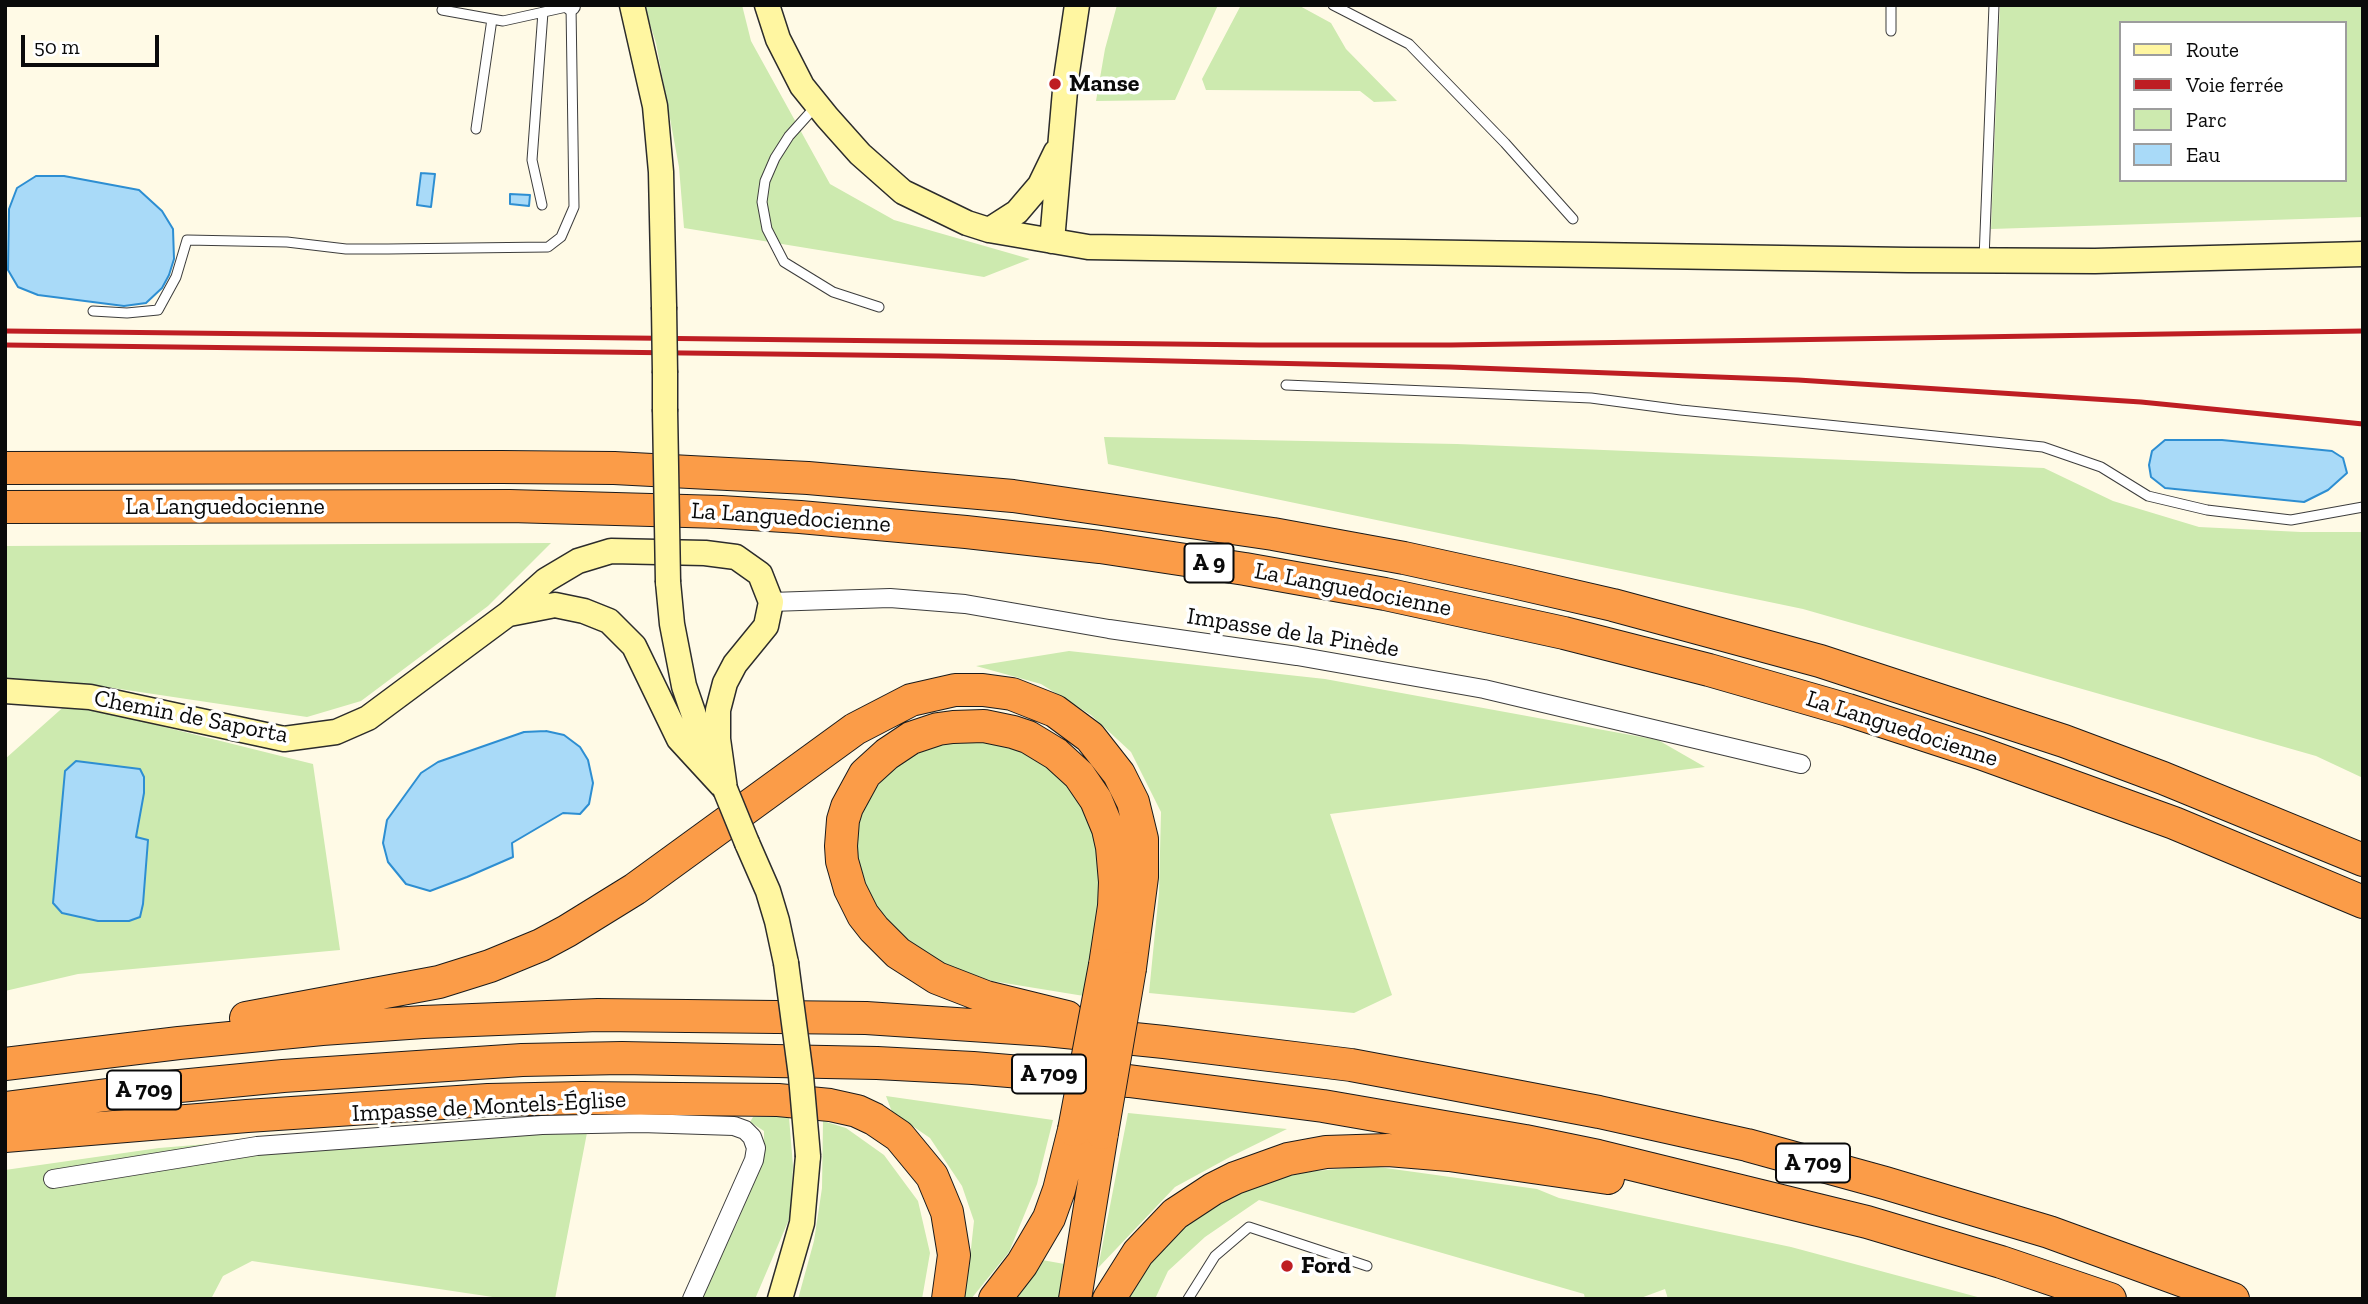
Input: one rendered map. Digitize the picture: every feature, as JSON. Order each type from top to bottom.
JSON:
[{"type":"highway","name":"La Languedocienne","points":[[5,468],[614,468],[822,479],[1013,496],[1273,534],[1404,558],[1548,590],[1719,632],[1820,661],[2064,741],[2163,778],[2363,860]]},
{"type":"highway","name":"La Languedocienne","points":[[5,507],[510,506],[721,512],[966,532],[1100,547],[1245,569],[1385,594],[1564,633],[1709,670],[1849,710],[1980,753],[2174,823],[2363,902]]},
{"type":"highway","points":[[10,1063],[439,982],[490,967],[567,931],[635,889],[855,729],[911,700],[955,690],[1012,694],[1055,710],[1090,737],[1119,774],[1133,802],[1142,839],[1142,877],[1118,967],[1088,1132],[1075,1299]]},
{"type":"highway","points":[[1118,967],[1112,847],[1103,816],[1092,793],[1079,775],[1056,754],[1028,737],[1013,732],[984,726],[953,727],[911,738],[874,764],[865,774],[851,797],[843,821],[842,861],[850,889],[863,915],[898,953],[937,978],[986,997],[1164,1042]]},
{"type":"highway","name":"A 709","points":[[10,1063],[322,1029],[437,1021],[598,1016],[866,1018],[1005,1027],[1164,1042],[1351,1065],[1598,1112],[1746,1145],[2049,1232],[2233,1299]]},
{"type":"highway","name":"A 709","points":[[5,1108],[169,1087],[283,1076],[522,1060],[776,1059],[945,1066],[1141,1082],[1322,1106],[1537,1143],[1689,1177],[1931,1240],[2110,1299]]},
{"type":"highway","points":[[5,1136],[488,1100],[778,1100],[830,1105],[856,1111],[874,1119],[899,1136],[932,1176],[947,1212],[954,1255],[948,1299]]},
{"type":"highway","points":[[995,1299],[1022,1264],[1049,1218],[1059,1190],[1088,1132]]},
{"type":"highway","points":[[1109,1299],[1128,1266],[1150,1239],[1193,1201],[1252,1170],[1316,1153],[1388,1150],[1449,1155],[1804,1206]]},
{"type":"street","points":[[632,5],[655,106],[661,172],[668,582],[672,624],[684,686],[695,718],[768,891],[777,921],[786,963],[801,1076],[808,1156],[802,1223],[780,1299]]},
{"type":"street","points":[[767,5],[778,39],[802,86],[860,154],[903,192],[967,223],[989,230],[1088,247],[1984,261],[2363,254]]},
{"type":"street","points":[[1052,241],[1066,79],[1077,5]]},
{"type":"street","points":[[989,230],[1017,212],[1040,186],[1060,145]]},
{"type":"street","name":"Chemin de Saporta","points":[[5,691],[90,697],[285,739],[336,732],[368,719],[508,614],[546,580],[578,561],[611,551],[705,553],[736,557],[760,574],[771,602]]},
{"type":"street","name":"Impasse de la Pinède","points":[[771,602],[890,598],[965,604],[1110,629],[1297,656],[1484,689],[1801,764]]},
{"type":"street","points":[[725,789],[718,739],[718,710],[725,683],[735,664],[766,626],[771,602]]},
{"type":"street","points":[[508,614],[555,605],[584,611],[609,621],[634,646],[679,739],[725,789]]},
{"type":"street","name":"Impasse de Montels-Église","points":[[53,1179],[257,1146],[542,1125],[641,1123],[734,1126],[745,1130],[751,1137],[756,1148],[754,1160],[692,1299]]},
{"type":"street","points":[[771,1299],[790,1263]]},
{"type":"lane","points":[[1333,5],[1409,44],[1505,143],[1573,219]]},
{"type":"lane","points":[[1891,5],[1891,31]]},
{"type":"lane","points":[[1984,261],[1994,5]]},
{"type":"lane","points":[[93,311],[127,313],[158,310],[176,277],[187,240],[287,242],[388,250],[548,247],[561,237],[574,207],[571,6],[503,21],[442,10]]},
{"type":"lane","points":[[542,205],[532,160],[543,12]]},
{"type":"lane","points":[[476,129],[492,19]]},
{"type":"lane","points":[[817,105],[789,136],[765,181],[762,202],[766,229],[784,262],[833,292],[880,307]]},
{"type":"lane","points":[[1286,385],[1591,398],[1681,410],[2043,447],[2101,467],[2148,496],[2207,510],[2291,520],[2363,507]]},
{"type":"lane","points":[[1188,1299],[1215,1256],[1249,1227],[1367,1266]]},
{"type":"green space","points":[[644,5],[742,5],[751,41],[830,184],[894,220],[1030,259],[984,277],[684,228],[679,167],[656,43]]},
{"type":"green space","points":[[1117,5],[1218,5],[1175,100],[1096,101],[1105,49]]},
{"type":"green space","points":[[1241,5],[1298,5],[1331,23],[1346,49],[1397,101],[1374,102],[1360,91],[1206,90],[1202,79]]},
{"type":"green space","points":[[2000,5],[2363,5],[2363,217],[1991,229]]},
{"type":"green space","points":[[1104,437],[1457,444],[2044,468],[2113,501],[2199,527],[2363,532],[2363,778],[2316,756],[1803,609],[1108,464]]},
{"type":"green space","points":[[551,543],[488,606],[361,701],[307,717],[93,685],[5,678],[5,546]]},
{"type":"green space","points":[[1069,651],[1325,679],[1658,740],[1705,767],[1330,814],[1392,995],[1354,1013],[1149,993],[1159,892],[1161,812],[1131,752],[1091,715],[1041,684],[976,666]]},
{"type":"green space","points":[[68,703],[313,764],[340,950],[78,974],[5,991],[5,759]]},
{"type":"green space","points":[[954,741],[980,741],[1007,746],[1032,757],[1056,773],[1074,794],[1085,813],[1102,859],[1104,899],[1084,996],[992,981],[944,964],[918,950],[883,918],[869,893],[856,851],[861,810],[887,775],[906,759],[930,747]]},
{"type":"green space","points":[[886,1096],[1053,1120],[1037,1184],[1009,1252],[971,1299],[961,1299],[969,1267],[974,1221],[962,1186],[930,1138],[892,1112]]},
{"type":"green space","points":[[591,1112],[555,1299],[506,1299],[252,1261],[223,1276],[211,1299],[5,1299],[5,1170],[159,1148]]},
{"type":"green space","points":[[1128,1113],[1287,1129],[1175,1187],[1098,1268]]},
{"type":"green space","points":[[753,1117],[789,1117],[793,1166],[790,1217],[755,1299],[700,1299],[710,1273],[737,1223],[764,1155],[764,1131],[750,1122]]},
{"type":"green space","points":[[823,1121],[846,1128],[884,1155],[918,1201],[930,1253],[922,1299],[798,1299],[814,1241],[822,1188]]},
{"type":"green space","points":[[1371,1166],[1537,1189],[1559,1198],[1791,1247],[1985,1299],[1668,1299],[1665,1289],[1638,1299],[1585,1299],[1584,1294],[1259,1200],[1205,1237],[1168,1271],[1155,1299],[1123,1299],[1162,1244],[1206,1211],[1247,1187],[1283,1174]]},
{"type":"green space","points":[[1042,1260],[1070,1265],[1059,1299],[1011,1299]]},
{"type":"water","points":[[421,173],[435,174],[431,207],[417,205]]},
{"type":"water","points":[[36,176],[64,176],[139,190],[162,211],[173,229],[174,259],[162,288],[146,303],[124,306],[38,295],[18,287],[8,270],[9,209],[17,188]]},
{"type":"water","points":[[510,194],[530,195],[529,206],[510,204]]},
{"type":"water","points":[[2165,440],[2222,440],[2332,451],[2343,458],[2347,473],[2328,490],[2304,502],[2165,488],[2151,477],[2149,465],[2152,451]]},
{"type":"water","points":[[546,731],[564,735],[580,747],[588,760],[593,783],[589,804],[580,814],[563,813],[512,843],[513,857],[467,877],[430,891],[406,884],[388,862],[383,843],[387,820],[421,773],[438,762],[524,732]]},
{"type":"water","points":[[76,761],[140,769],[144,777],[144,793],[136,837],[148,840],[140,917],[129,921],[98,921],[62,913],[53,903],[65,771]]},
{"type":"railway","points":[[5,331],[1260,345],[1451,345],[2363,331]]},
{"type":"railway","points":[[5,345],[939,356],[1450,367],[1798,380],[2141,402],[2363,424]]},
{"type":"place","name":"Manse","points":[[1055,84]]},
{"type":"place","name":"Ford","points":[[1287,1266]]}]
